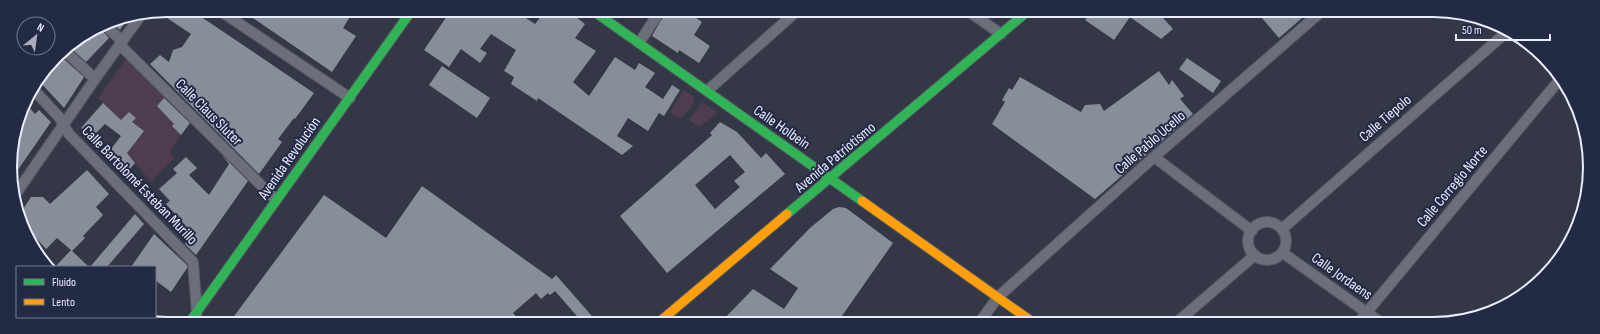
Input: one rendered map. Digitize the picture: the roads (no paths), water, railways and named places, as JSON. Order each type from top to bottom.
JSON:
[{"type":"main road","name":"Avenida Revolución","points":[[193,317],[407,17]]},
{"type":"main road","name":"Calle Holbein","points":[[602,17],[1026,317]]},
{"type":"main road","name":"Avenida Patriotismo","points":[[665,317],[1021,17]]},
{"type":"street","points":[[229,17],[350,98]]},
{"type":"street","points":[[639,43],[656,17]]},
{"type":"street","points":[[707,91],[790,17]]},
{"type":"street","points":[[977,17],[1001,34]]},
{"type":"street","name":"Calle Pablo Ucello","points":[[983,317],[998,297],[1315,17]]},
{"type":"street","points":[[19,190],[94,79],[137,20]]},
{"type":"street","name":"Calle Claus Sluter","points":[[108,29],[276,200]]},
{"type":"street","name":"Calle Tiepolo","points":[[1282,229],[1504,35]]},
{"type":"street","points":[[68,54],[94,79]]},
{"type":"street","name":"Calle Corregio Norte","points":[[1363,317],[1557,83]]},
{"type":"street","name":"Calle Bartolomé Esteban Murillo","points":[[37,93],[59,117],[69,134],[192,262],[197,317]]},
{"type":"street","points":[[1154,158],[1252,231]]},
{"type":"street","points":[[1266,223],[1277,225],[1282,229],[1286,239],[1286,244],[1282,253],[1276,258],[1269,260],[1261,259],[1255,255],[1249,246],[1252,231],[1260,224],[1266,223]]},
{"type":"street","name":"Calle Jordaens","points":[[1282,253],[1374,317]]},
{"type":"street","points":[[1183,317],[1255,255]]}]
